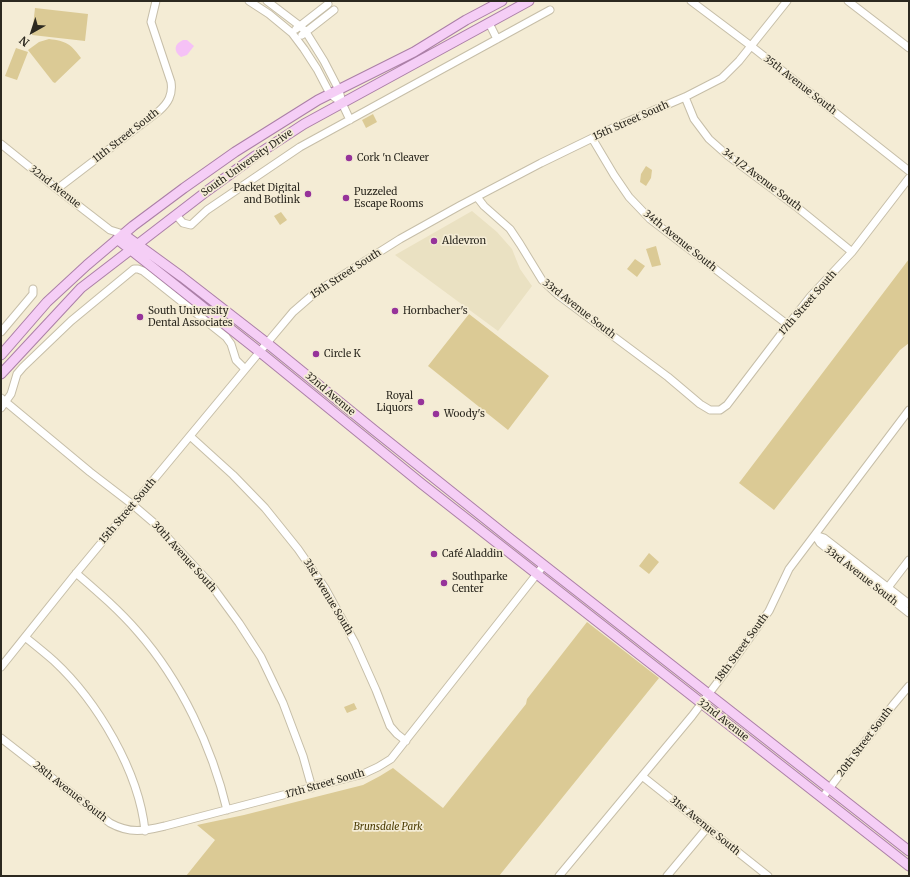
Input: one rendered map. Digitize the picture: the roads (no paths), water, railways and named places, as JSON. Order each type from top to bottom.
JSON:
[{"type":"main road","name":"South University Drive","points":[[1,355],[48,302],[87,265],[120,237],[184,188],[276,125],[318,100],[414,52],[466,20],[502,1]]},
{"type":"main road","name":"South University Drive","points":[[1,374],[81,288],[255,156],[304,124],[529,1]]},
{"type":"main road","name":"32nd Avenue","points":[[120,237],[268,343],[374,430],[544,565],[909,851]]},
{"type":"main road","name":"32nd Avenue","points":[[134,247],[422,484],[909,866]]},
{"type":"street","name":"11th Street South","points":[[57,189],[159,111],[169,101],[172,89],[171,82],[151,22],[156,1]]},
{"type":"street","points":[[249,1],[269,14],[298,39],[317,69],[330,94],[342,103]]},
{"type":"street","points":[[266,1],[306,32],[324,61],[339,90],[342,103],[350,120]]},
{"type":"street","name":"35th Avenue South","points":[[691,1],[751,46],[909,171]]},
{"type":"street","name":"15th Street South","points":[[1,667],[76,573],[293,312],[316,292],[400,239],[477,197],[592,138],[685,97],[722,78],[739,61],[787,1]]},
{"type":"street","points":[[848,1],[909,48]]},
{"type":"street","points":[[292,33],[328,4]]},
{"type":"street","points":[[298,39],[334,10]]},
{"type":"street","points":[[176,215],[183,223],[191,225],[207,210],[300,147],[550,10]]},
{"type":"street","points":[[489,23],[497,39]]},
{"type":"street","name":"34 1/2 Avenue South","points":[[685,97],[694,119],[709,139],[727,155],[798,208],[852,252]]},
{"type":"street","name":"34th Avenue South","points":[[592,138],[614,175],[629,196],[650,219],[788,325]]},
{"type":"street","name":"32nd Avenue","points":[[1,144],[120,237]]},
{"type":"street","name":"17th Street South","points":[[700,404],[710,410],[720,410],[728,404],[810,297],[852,252],[909,178]]},
{"type":"street","name":"33rd Avenue South","points":[[477,197],[484,206],[510,229],[542,280],[558,295],[668,377],[700,404]]},
{"type":"street","points":[[1,408],[3,400],[12,393],[17,374],[23,367],[71,321],[134,269],[139,269],[226,337],[231,344],[236,360],[246,369]]},
{"type":"street","points":[[1,332],[33,294],[33,289]]},
{"type":"street","name":"30th Avenue South","points":[[3,400],[154,523],[209,582],[243,628],[261,657],[282,703],[303,756],[312,788]]},
{"type":"street","name":"18th Street South","points":[[559,876],[701,704],[766,616],[789,569],[909,410]]},
{"type":"street","name":"31st Avenue South","points":[[190,436],[233,475],[260,503],[298,549],[325,588],[355,643],[390,726],[406,741]]},
{"type":"street","name":"33rd Avenue South","points":[[815,535],[824,538],[886,591],[909,613]]},
{"type":"street","points":[[886,591],[909,560]]},
{"type":"street","points":[[537,574],[544,565]]},
{"type":"street","points":[[76,573],[110,602],[139,632],[167,670],[190,709],[210,753],[227,810]]},
{"type":"street","name":"17th Street South","points":[[145,831],[312,788],[363,774],[378,768],[391,759],[406,741],[537,574]]},
{"type":"street","name":"33rd Avenue South","points":[[886,591],[909,604]]},
{"type":"street","points":[[25,637],[54,661],[105,723],[129,771],[142,810],[145,831]]},
{"type":"street","name":"20th Street South","points":[[822,798],[909,686]]},
{"type":"street","name":"28th Avenue South","points":[[1,738],[110,824],[133,831],[145,831]]},
{"type":"street","name":"31st Avenue South","points":[[642,776],[768,876]]},
{"type":"street","points":[[667,876],[707,828]]},
{"type":"place","name":"Cork 'n Cleaver","points":[[349,158]]},
{"type":"place","name":"Packet Digital and Botlink","points":[[308,194]]},
{"type":"place","name":"Puzzeled Escape Rooms","points":[[346,198]]},
{"type":"place","name":"Aldevron","points":[[434,241]]},
{"type":"place","name":"Hornbacher's","points":[[395,311]]},
{"type":"place","name":"South University Dental Associates","points":[[140,317]]},
{"type":"place","name":"Circle K","points":[[316,354]]},
{"type":"place","name":"Royal Liquors","points":[[421,402]]},
{"type":"place","name":"Woody's","points":[[436,414]]},
{"type":"place","name":"Café Aladdin","points":[[434,554]]},
{"type":"place","name":"Southparke Center","points":[[444,583]]},
{"type":"park label","name":"Brunsdale Park","points":[[388,827]]}]
